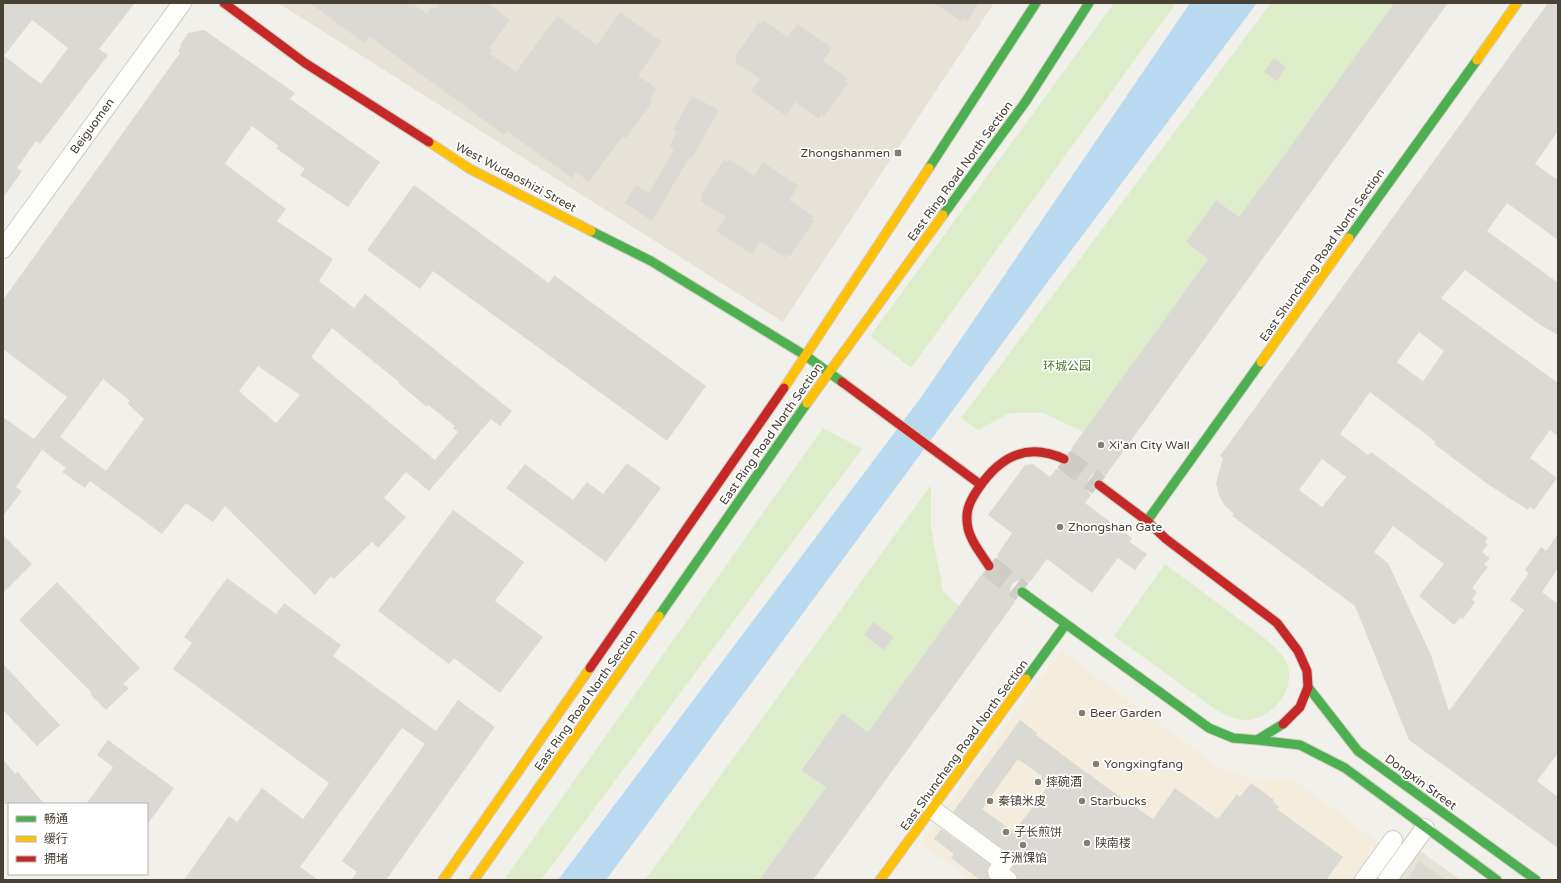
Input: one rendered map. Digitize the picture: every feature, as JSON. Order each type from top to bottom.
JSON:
[{"type":"main road","name":"West Wudaoshizi Street","points":[[224,3],[305,63],[470,169],[651,261],[806,356],[981,485]]},
{"type":"main road","name":"East Ring Road North Section","points":[[443,880],[806,356],[1036,3]]},
{"type":"main road","name":"East Ring Road North Section","points":[[474,880],[829,372],[1026,101],[1090,3]]},
{"type":"main road","name":"East Shuncheng Road North Section","points":[[1148,521],[1517,3]]},
{"type":"main road","points":[[989,566],[970,535],[967,514],[973,496],[999,464],[1016,454],[1032,451],[1057,456],[1064,459]]},
{"type":"main road","points":[[1099,485],[1148,521],[1166,539],[1277,623],[1298,651],[1307,671],[1308,687],[1300,707],[1285,724],[1257,740]]},
{"type":"main road","points":[[1022,592],[1209,728],[1233,738],[1300,745],[1327,757],[1345,768],[1497,880]]},
{"type":"main road","name":"East Shuncheng Road North Section","points":[[880,880],[1066,624]]},
{"type":"main road","name":"Dongxin Street","points":[[1308,687],[1358,751],[1536,880]]},
{"type":"street","name":"Beiguomen","points":[[3,249],[182,3]]},
{"type":"street","points":[[932,809],[1004,862],[997,872],[1008,880]]},
{"type":"street","points":[[1387,880],[1425,828]]},
{"type":"street","points":[[1364,880],[1393,840]]},
{"type":"shaded area","points":[[278,3],[994,3],[783,322]]},
{"type":"shaded area","name":"Yongxingfang","points":[[1061,651],[1219,768],[1249,779],[1293,780],[1397,856],[1379,880],[972,880],[920,843]]},
{"type":"shaded area","points":[[1420,851],[1460,880],[1399,880]]},
{"type":"green space","points":[[1114,3],[1176,3],[911,368],[870,336]]},
{"type":"green space","name":"环城公园","points":[[1271,3],[1394,3],[1239,217],[1216,200],[1186,242],[1208,259],[1084,432],[1043,413],[1010,413],[978,430],[961,418]]},
{"type":"green space","points":[[823,428],[862,449],[541,880],[504,880]]},
{"type":"green space","points":[[931,485],[931,528],[943,591],[959,606],[868,732],[842,713],[801,769],[826,787],[759,880],[645,880]]},
{"type":"green space","points":[[1165,564],[1270,643],[1283,657],[1289,671],[1288,685],[1283,698],[1269,712],[1255,719],[1244,720],[1218,711],[1114,636]]},
{"type":"water","points":[[1190,3],[1257,3],[1052,276],[606,880],[558,880],[922,396]]},
{"type":"building","points":[[3,3],[135,3],[99,49],[108,55],[40,144],[36,141],[17,168],[22,171],[3,198]],"holes":[[[32,20],[68,48],[41,84],[4,56]]]},
{"type":"building","points":[[310,3],[412,3],[427,14],[432,7],[435,9],[439,3],[488,3],[510,20],[489,48],[493,51],[490,54],[516,72],[557,16],[597,45],[620,12],[662,42],[638,75],[657,89],[650,99],[653,102],[626,138],[623,136],[589,182],[576,172],[572,178],[507,131],[504,135],[369,36],[364,43]]},
{"type":"building","points":[[934,3],[979,3],[967,21],[964,19],[962,22]]},
{"type":"building","name":"Xi'an City Wall","points":[[1394,3],[1448,3],[1106,475],[1094,473],[1089,478],[1087,490],[1091,495],[1085,503],[1132,538],[1130,542],[1147,554],[1135,570],[1118,558],[1092,593],[1047,559],[1030,582],[1023,580],[1012,584],[1010,591],[1011,597],[1015,602],[813,880],[759,880],[826,787],[801,770],[842,713],[868,732],[981,575],[990,578],[996,577],[1000,572],[1001,565],[997,555],[1012,533],[988,515],[1025,465],[1033,464],[1050,477],[1056,469],[1066,471],[1072,469],[1075,464],[1076,457],[1071,449],[1208,259],[1186,242],[1216,200],[1239,217]]},
{"type":"building","points":[[1548,3],[1558,3],[1558,131],[1535,164],[1558,180],[1558,240],[1507,203],[1487,231],[1558,283],[1558,335],[1539,324],[1465,270],[1441,298],[1558,383],[1558,436],[1550,430],[1530,458],[1557,478],[1534,510],[1530,507],[1528,510],[1489,485],[1434,444],[1436,442],[1370,392],[1340,434],[1368,455],[1371,452],[1488,538],[1485,542],[1488,544],[1482,552],[1490,558],[1484,564],[1488,567],[1472,588],[1477,592],[1472,600],[1475,602],[1463,619],[1460,618],[1454,625],[1419,596],[1444,564],[1393,526],[1374,552],[1388,563],[1431,655],[1449,711],[1524,610],[1510,600],[1529,573],[1525,570],[1541,547],[1546,551],[1558,534],[1558,568],[1542,592],[1558,604],[1558,753],[1537,781],[1558,797],[1558,848],[1409,740],[1355,606],[1232,516],[1234,514],[1224,505],[1219,495],[1216,483],[1223,458],[1220,456]],"holes":[[[1419,332],[1444,351],[1423,381],[1397,362]],[[1322,459],[1346,477],[1322,507],[1299,490]]]},
{"type":"building","points":[[763,20],[788,37],[797,24],[832,48],[823,61],[848,78],[846,81],[848,83],[824,117],[821,115],[819,119],[795,102],[786,116],[751,91],[760,79],[735,62],[737,59],[735,57],[759,22],[761,23]]},
{"type":"building","points":[[204,30],[295,93],[290,99],[380,162],[348,207],[300,175],[305,169],[276,148],[279,146],[252,126],[226,162],[225,164],[286,209],[277,221],[333,259],[319,281],[354,308],[365,294],[512,411],[500,426],[491,419],[429,491],[406,472],[384,498],[406,517],[378,548],[372,542],[334,579],[331,576],[315,595],[225,506],[213,522],[186,503],[162,534],[90,481],[85,488],[62,472],[66,468],[42,450],[16,487],[22,491],[3,516],[3,417],[34,439],[67,397],[3,349],[3,300],[180,53],[178,51],[181,47],[180,45],[188,33]],"holes":[[[332,328],[399,382],[398,383],[427,407],[428,405],[455,426],[453,428],[458,432],[435,460],[311,357]],[[258,366],[300,395],[276,423],[239,391]],[[103,379],[130,401],[127,403],[144,419],[106,471],[60,437]]]},
{"type":"building","points":[[1274,58],[1286,67],[1277,81],[1264,72]]},
{"type":"building","points":[[692,96],[719,110],[691,159],[689,158],[652,221],[625,203],[636,185],[649,193],[674,149],[669,147],[677,132],[673,130]]},
{"type":"building","points":[[729,159],[754,176],[763,162],[798,186],[789,200],[813,216],[811,219],[814,221],[790,256],[787,255],[785,258],[761,241],[752,254],[716,231],[726,217],[700,201],[703,198],[700,196],[724,160],[727,162]]},
{"type":"building","points":[[414,185],[549,283],[554,275],[706,386],[667,441],[433,271],[420,289],[367,250]]},
{"type":"building","points":[[627,463],[661,488],[606,562],[506,488],[525,464],[573,500],[587,482],[603,494]]},
{"type":"building","points":[[453,510],[524,562],[495,601],[543,637],[500,693],[454,658],[449,664],[378,611]]},
{"type":"building","points":[[3,535],[32,564],[3,593]]},
{"type":"building","points":[[227,578],[276,614],[284,603],[341,645],[333,656],[436,731],[458,700],[495,727],[386,880],[351,880],[357,872],[342,861],[425,744],[402,728],[300,867],[318,880],[184,880],[229,816],[237,822],[262,788],[303,819],[329,783],[173,669],[192,643],[184,637]]},
{"type":"building","points":[[57,582],[140,668],[123,684],[129,688],[106,710],[90,694],[92,693],[19,620]]},
{"type":"building","points":[[873,622],[894,637],[884,650],[864,635]]},
{"type":"building","points":[[3,664],[60,725],[37,746],[3,710]]},
{"type":"building","points":[[1020,720],[1037,733],[1036,735],[1102,784],[1153,819],[1175,788],[1218,819],[1237,794],[1240,797],[1251,783],[1274,800],[1273,802],[1279,807],[1277,809],[1343,857],[1326,880],[1018,880],[1017,875],[1012,870],[1014,863],[1010,854],[953,812]],"holes":[[[1018,759],[1042,776],[1040,779],[1049,785],[1014,832],[982,809]]]},
{"type":"building","points":[[108,740],[174,788],[148,824],[148,803],[87,803],[113,767],[97,755]]},
{"type":"building","points":[[3,759],[15,774],[18,772],[43,803],[3,804]]},
{"type":"building","points":[[941,829],[990,864],[987,871],[990,880],[980,880],[951,858],[954,854],[934,839]]},
{"type":"building","points":[[1419,861],[1446,880],[1407,880]]},
{"type":"tunnel","points":[[1064,459],[1099,485]]},
{"type":"tunnel","points":[[989,566],[1022,592]]},
{"type":"traffic: fast","points":[[929,168],[1036,3]]},
{"type":"traffic: fast","points":[[943,215],[1026,101],[1089,3]]},
{"type":"traffic: fast","points":[[1349,238],[1477,60]]},
{"type":"traffic: fast","points":[[591,231],[651,261],[806,356],[842,382]]},
{"type":"traffic: fast","points":[[1147,521],[1261,362]]},
{"type":"traffic: fast","points":[[659,616],[807,403]]},
{"type":"traffic: fast","points":[[1022,592],[1209,728],[1233,738],[1257,740],[1283,724]]},
{"type":"traffic: fast","points":[[1026,679],[1066,624]]},
{"type":"traffic: fast","points":[[1308,687],[1358,751],[1536,880]]},
{"type":"traffic: fast","points":[[1257,740],[1300,745],[1345,768],[1497,880]]},
{"type":"traffic: slow","points":[[1477,60],[1517,3]]},
{"type":"traffic: slow","points":[[429,142],[470,169],[591,231]]},
{"type":"traffic: slow","points":[[784,388],[929,168]]},
{"type":"traffic: slow","points":[[807,403],[943,215]]},
{"type":"traffic: slow","points":[[1261,362],[1349,238]]},
{"type":"traffic: slow","points":[[474,880],[659,616]]},
{"type":"traffic: slow","points":[[443,880],[590,668]]},
{"type":"traffic: slow","points":[[880,880],[1026,679]]},
{"type":"traffic: jam","points":[[224,3],[305,63],[429,142]]},
{"type":"traffic: jam","points":[[842,382],[981,485]]},
{"type":"traffic: jam","points":[[590,668],[784,388]]},
{"type":"traffic: jam","points":[[989,566],[975,544],[969,532],[968,526],[968,507],[978,489],[996,468],[1015,455],[1026,452],[1038,452],[1051,454],[1064,459]]},
{"type":"traffic: jam","points":[[1099,485],[1147,521],[1166,539],[1277,623],[1298,651],[1307,671],[1308,687],[1300,707],[1283,724]]},
{"type":"place","name":"Zhongshanmen","points":[[898,153]]},
{"type":"place","name":"Xi'an City Wall","points":[[1101,445]]},
{"type":"place","name":"Zhongshan Gate","points":[[1060,527]]},
{"type":"place","name":"Beer Garden","points":[[1082,713]]},
{"type":"place","name":"Yongxingfang","points":[[1096,764]]},
{"type":"place","name":"摔碗酒","points":[[1038,782]]},
{"type":"place","name":"秦镇米皮","points":[[990,801]]},
{"type":"place","name":"Starbucks","points":[[1082,801]]},
{"type":"place","name":"子长煎饼","points":[[1006,832]]},
{"type":"place","name":"陕南楼","points":[[1087,843]]},
{"type":"place","name":"子洲馃馅","points":[[1023,845]]}]
